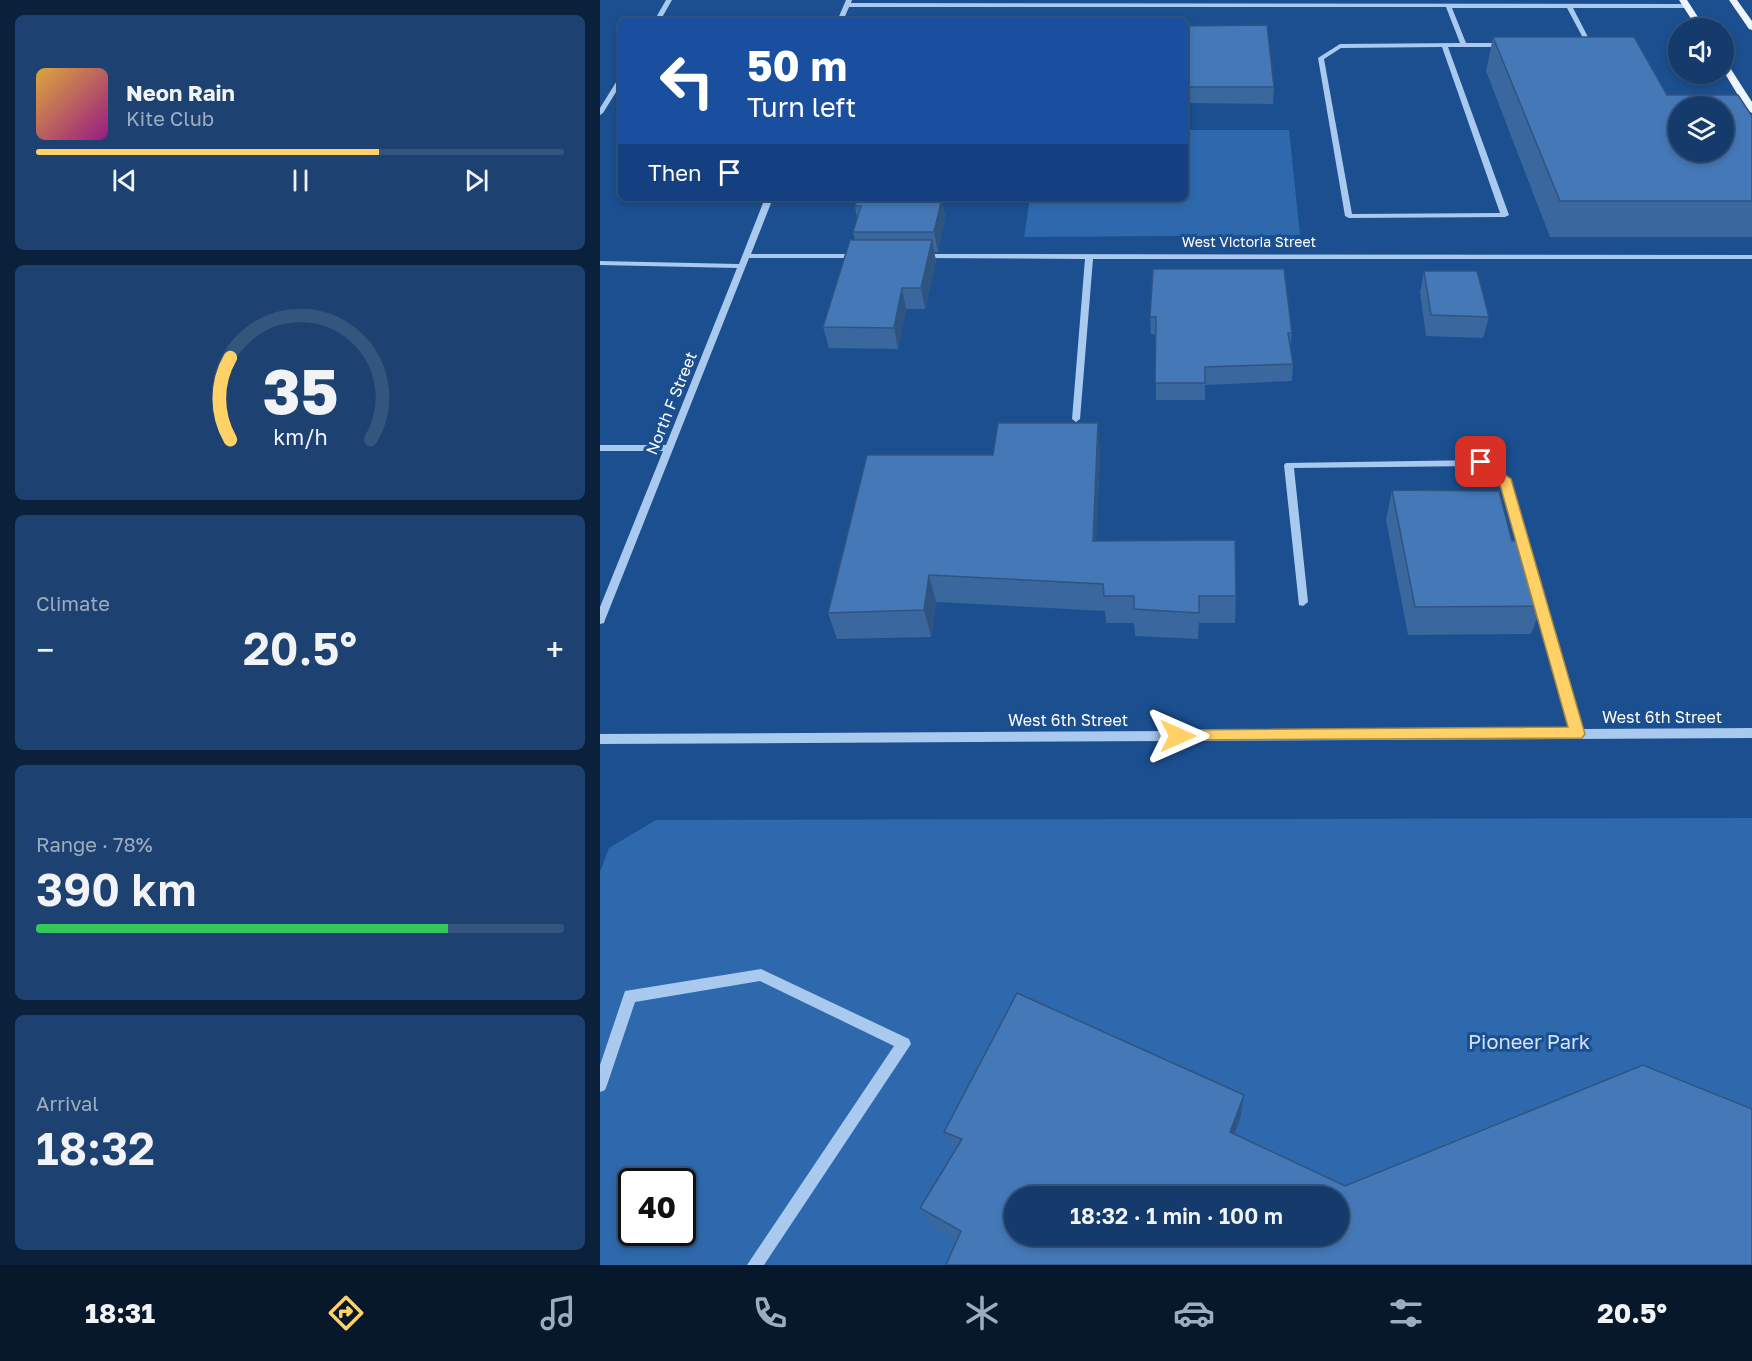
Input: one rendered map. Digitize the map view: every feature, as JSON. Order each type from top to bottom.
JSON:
[{"type":"main road","points":[[1733,0],[1752,27]]},
{"type":"main road","points":[[1685,3],[1695,18]]},
{"type":"main road","points":[[1734,81],[1752,111]]},
{"type":"street","points":[[659,18],[669,0]]},
{"type":"street","points":[[841,18],[848,3],[1413,3],[1569,6],[1685,3]]},
{"type":"street","points":[[1448,5],[1464,45]]},
{"type":"street","points":[[1566,44],[1578,44],[1586,39],[1569,6]]},
{"type":"street","points":[[1444,45],[1505,215],[1348,216],[1321,58],[1340,46],[1444,45],[1509,45]]},
{"type":"street","points":[[600,113],[618,84]]},
{"type":"street","name":"North F Street","points":[[600,620],[768,201]]},
{"type":"street","points":[[746,256],[868,256]]},
{"type":"street","name":"West Victoria Street","points":[[915,256],[1752,256]]},
{"type":"street","points":[[1076,419],[1089,256]]},
{"type":"street","points":[[600,263],[742,266]]},
{"type":"street","points":[[600,448],[669,448]]},
{"type":"street","points":[[1303,602],[1289,465],[1481,462],[1504,479],[1531,571]]},
{"type":"street","points":[[1534,582],[1577,734]]},
{"type":"street","name":"West 6th Street","points":[[600,739],[1752,733]]},
{"type":"street","points":[[600,1085],[630,996],[761,975],[904,1044],[755,1265]]},
{"type":"green space","points":[[1188,130],[1289,130],[1300,235],[1024,237],[1030,201],[1188,201]]},
{"type":"green space","name":"Pioneer Park","points":[[1752,818],[1752,1265],[600,1265],[600,872],[609,848],[656,820]]},
{"type":"building","points":[[1267,25],[1274,87],[1188,87],[1188,26]]},
{"type":"building","points":[[1493,37],[1634,37],[1667,95],[1738,95],[1752,116],[1752,201],[1560,201]]},
{"type":"building","points":[[856,201],[941,201],[934,232],[853,232],[861,206],[855,206]]},
{"type":"building","points":[[850,240],[932,240],[921,288],[902,288],[894,328],[823,327]]},
{"type":"building","points":[[1153,269],[1284,269],[1292,333],[1288,333],[1293,364],[1205,367],[1205,383],[1155,383],[1156,317],[1150,317]]},
{"type":"building","points":[[1424,271],[1477,271],[1489,317],[1431,315]]},
{"type":"building","points":[[998,423],[1098,423],[1093,541],[1235,540],[1236,596],[1199,596],[1199,613],[1134,609],[1134,596],[1104,596],[1103,584],[929,575],[924,610],[828,613],[867,455],[993,455]]},
{"type":"building","points":[[1392,490],[1499,491],[1512,541],[1524,540],[1542,606],[1415,607]]},
{"type":"building","points":[[1017,993],[1244,1095],[1230,1132],[1345,1186],[1643,1065],[1752,1109],[1752,1265],[946,1265],[961,1231],[920,1208],[962,1139],[944,1132]]},
{"type":"route","points":[[1178,736],[1577,734],[1504,479],[1481,462]]}]
